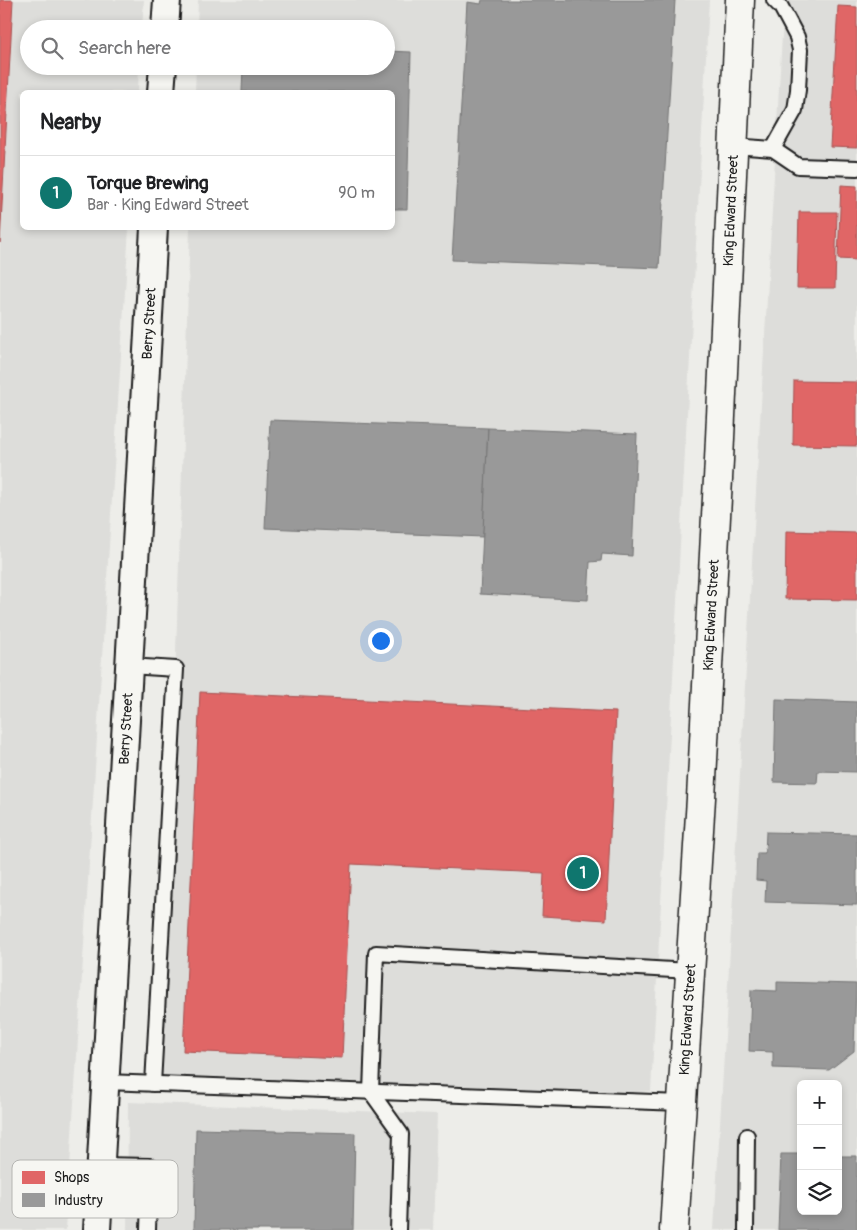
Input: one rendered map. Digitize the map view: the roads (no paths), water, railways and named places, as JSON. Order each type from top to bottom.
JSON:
[{"type":"main road","name":"King Edward Street","points":[[674,1230],[713,576],[740,0]]},
{"type":"street","points":[[166,20],[167,0]]},
{"type":"street","points":[[161,90],[162,75]]},
{"type":"street","name":"Berry Street","points":[[100,1160],[154,230]]},
{"type":"lane","points":[[772,149],[795,110],[800,50],[797,37],[781,8],[774,0]]},
{"type":"lane","points":[[733,146],[772,149],[798,166],[857,168]]},
{"type":"lane","points":[[128,666],[176,669],[153,1084]]},
{"type":"lane","points":[[398,1230],[401,1134],[371,1092],[376,953],[690,971]]},
{"type":"lane","points":[[105,1082],[682,1103]]},
{"type":"lane","points":[[746,1230],[747,1136]]},
{"type":"place","name":"Torque Brewing","points":[[583,873]]}]
